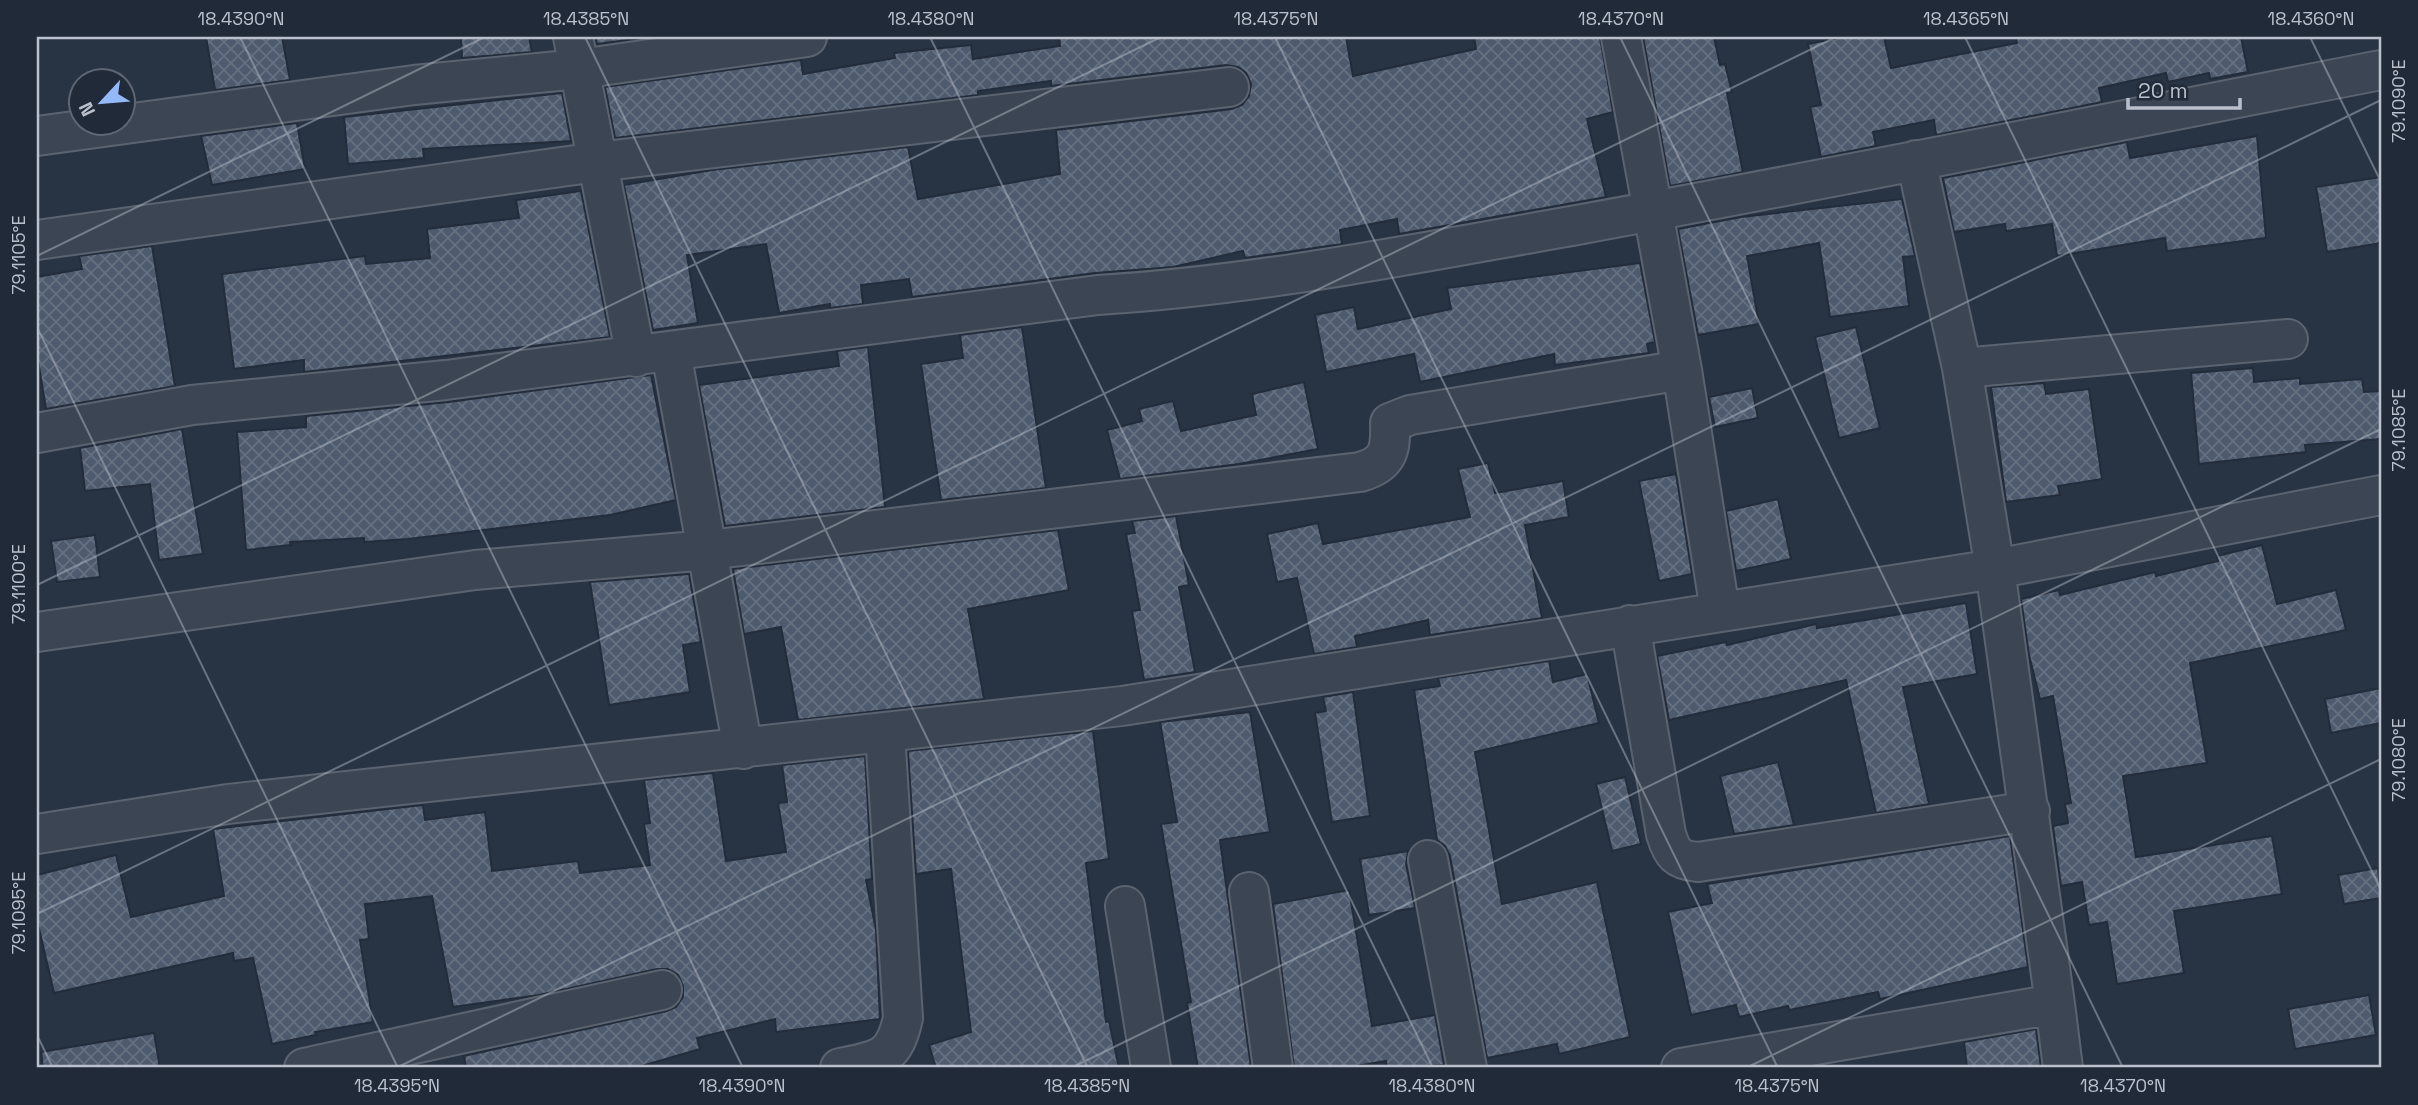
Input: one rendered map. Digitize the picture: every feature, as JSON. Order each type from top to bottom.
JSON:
[{"type":"street","points":[[37,136],[414,85],[576,53],[807,37]]},
{"type":"street","points":[[1620,37],[1650,212],[1682,370],[1720,611]]},
{"type":"street","points":[[576,53],[597,162],[708,550],[743,749]]},
{"type":"street","points":[[37,433],[192,405],[446,380],[1098,295],[1195,289],[1315,272],[1650,212],[2381,70]]},
{"type":"street","points":[[37,240],[597,162],[1229,87]]},
{"type":"street","points":[[1916,160],[1962,368],[1995,569],[2063,1068]]},
{"type":"street","points":[[1962,368],[2288,339]]},
{"type":"street","points":[[37,632],[475,570],[708,550],[1360,472],[1376,467],[1387,459],[1391,446],[1390,423],[1410,415],[1682,370]]},
{"type":"street","points":[[37,834],[228,804],[1122,706],[1995,569],[2381,495]]},
{"type":"street","points":[[1630,625],[1666,834],[1671,852],[1682,860],[1698,862],[2030,811]]},
{"type":"street","points":[[840,1068],[886,1054],[898,1044],[904,1018],[885,733]]},
{"type":"street","points":[[1428,860],[1467,1068]]},
{"type":"street","points":[[1249,892],[1273,1068]]},
{"type":"street","points":[[1125,906],[1151,1068]]},
{"type":"street","points":[[304,1068],[662,990]]},
{"type":"street","points":[[1681,1068],[2055,1004]]},
{"type":"building","points":[[206,37],[282,37],[290,80],[215,90]]},
{"type":"building","points":[[461,37],[529,37],[532,52],[462,58]]},
{"type":"building","points":[[595,37],[651,37],[597,44]]},
{"type":"building","points":[[1059,37],[1346,37],[1353,76],[1476,49],[1474,37],[1600,37],[1613,112],[1587,119],[1606,197],[1399,234],[1397,219],[1340,230],[1342,244],[1245,258],[1243,251],[1173,267],[1095,273],[912,297],[909,279],[861,285],[863,304],[830,308],[830,304],[779,313],[766,244],[687,255],[698,323],[653,330],[624,185],[712,170],[908,147],[918,199],[1060,174],[1056,130],[1232,109],[1242,105],[1249,96],[1251,84],[1246,73],[1238,67],[1226,65],[1051,86],[1051,81],[978,91],[978,95],[615,138],[605,87],[801,60],[803,74],[895,58],[894,53],[971,45],[973,59],[1060,46]]},
{"type":"building","points":[[1643,37],[1714,37],[1720,65],[1725,64],[1732,92],[1727,93],[1743,172],[1670,186]]},
{"type":"building","points":[[1843,37],[1884,37],[1891,68],[2017,43],[2016,37],[2241,37],[2248,72],[2210,79],[2209,73],[2168,82],[2166,73],[2099,88],[2102,102],[1936,135],[1934,120],[1873,132],[1876,146],[1821,157],[1810,107],[1821,105],[1808,44]]},
{"type":"building","points":[[562,93],[571,141],[423,149],[424,158],[348,164],[344,117]]},
{"type":"building","points":[[297,123],[305,169],[212,185],[201,136]]},
{"type":"building","points":[[2257,136],[2266,238],[2167,251],[2165,238],[2057,256],[2052,224],[2006,231],[2005,224],[1954,232],[1943,178],[2127,142],[2130,158]]},
{"type":"building","points":[[2381,177],[2381,243],[2327,252],[2316,187]]},
{"type":"building","points":[[581,191],[610,337],[304,372],[304,360],[234,369],[222,274],[365,256],[366,264],[430,258],[427,229],[519,218],[516,200]]},
{"type":"building","points":[[1902,199],[1915,256],[1903,257],[1909,306],[1830,317],[1819,243],[1747,256],[1759,324],[1698,335],[1678,229],[1741,217]]},
{"type":"building","points":[[152,246],[175,386],[46,409],[37,355],[37,277],[82,269],[79,256]]},
{"type":"building","points":[[1640,263],[1655,342],[1647,344],[1649,353],[1555,365],[1554,354],[1420,382],[1414,354],[1326,372],[1315,315],[1354,307],[1358,329],[1451,309],[1447,288]]},
{"type":"building","points":[[1022,327],[1046,488],[941,500],[921,364],[963,358],[960,335]]},
{"type":"building","points":[[1856,327],[1880,428],[1839,438],[1815,337]]},
{"type":"building","points":[[868,347],[885,507],[725,526],[699,385],[839,366],[837,351]]},
{"type":"building","points":[[2253,368],[2254,382],[2300,378],[2300,384],[2362,379],[2364,392],[2381,391],[2381,439],[2305,445],[2306,452],[2199,464],[2191,373]]},
{"type":"building","points":[[651,375],[676,500],[610,515],[408,539],[364,542],[364,538],[290,542],[291,545],[246,550],[237,432],[306,427],[306,416],[449,402]]},
{"type":"building","points":[[1304,382],[1318,449],[1239,464],[1120,479],[1107,430],[1142,421],[1139,409],[1173,401],[1181,431],[1256,415],[1252,394]]},
{"type":"building","points":[[2044,383],[2046,394],[2089,389],[2102,479],[2058,486],[2060,495],[2006,502],[1991,387]]},
{"type":"building","points":[[1752,388],[1758,418],[1715,427],[1709,397]]},
{"type":"building","points":[[182,429],[203,554],[159,560],[150,484],[85,491],[80,448]]},
{"type":"building","points":[[1488,463],[1495,493],[1563,481],[1569,517],[1525,525],[1542,618],[1430,635],[1428,620],[1355,636],[1357,647],[1314,654],[1297,578],[1277,582],[1267,534],[1318,523],[1323,544],[1470,517],[1458,469]]},
{"type":"building","points":[[1676,474],[1692,574],[1659,581],[1639,481]]},
{"type":"building","points":[[1778,499],[1791,559],[1736,571],[1726,511]]},
{"type":"building","points":[[1176,516],[1189,585],[1179,587],[1195,672],[1144,680],[1132,611],[1140,610],[1126,534],[1135,533],[1132,521]]},
{"type":"building","points":[[1058,530],[1069,590],[968,609],[984,699],[798,720],[781,627],[744,634],[733,569]]},
{"type":"building","points":[[95,535],[100,577],[57,582],[51,541]]},
{"type":"building","points":[[2262,545],[2277,604],[2336,590],[2346,630],[2190,663],[2207,763],[2123,776],[2136,857],[2272,836],[2282,894],[2174,911],[2184,973],[2117,984],[2107,922],[2089,925],[2082,882],[2061,886],[2053,826],[2068,823],[2065,804],[2071,803],[2053,696],[2040,699],[2029,655],[2021,599],[2059,590],[2060,595],[2155,572],[2156,576],[2218,561],[2217,556]]},
{"type":"building","points":[[689,574],[701,642],[683,645],[690,692],[609,705],[590,582]]},
{"type":"building","points":[[1966,603],[1977,674],[1903,687],[1929,804],[1876,813],[1846,680],[1669,720],[1657,656],[1726,642],[1727,645],[1816,624],[1817,628]]},
{"type":"building","points":[[1549,661],[1553,682],[1587,674],[1599,723],[1475,752],[1502,904],[1597,882],[1630,1037],[1559,1054],[1557,1044],[1487,1058],[1450,856],[1445,846],[1437,840],[1414,690],[1440,686],[1438,678]]},
{"type":"building","points":[[2381,688],[2381,723],[2331,733],[2325,699]]},
{"type":"building","points":[[1353,692],[1370,816],[1332,822],[1315,713],[1326,711],[1323,697]]},
{"type":"building","points":[[1250,712],[1270,832],[1220,840],[1251,1068],[1198,1068],[1187,1003],[1191,1002],[1161,824],[1177,822],[1160,722]]},
{"type":"building","points":[[1093,731],[1109,859],[1086,863],[1106,1022],[1109,1021],[1119,1068],[936,1068],[929,1045],[971,1032],[951,869],[916,874],[908,751]]},
{"type":"building","points":[[865,756],[872,879],[866,880],[876,930],[880,1019],[776,1032],[775,1019],[697,1038],[700,1049],[635,1068],[466,1068],[464,1056],[667,1011],[676,1007],[683,997],[683,986],[678,975],[668,969],[657,969],[539,995],[453,1007],[432,896],[365,904],[369,939],[360,940],[373,1022],[315,1032],[316,1035],[272,1044],[253,958],[234,961],[233,953],[54,993],[37,920],[37,875],[116,855],[131,917],[224,896],[213,829],[423,805],[425,820],[485,812],[492,871],[578,861],[580,873],[650,865],[644,824],[650,823],[644,780],[713,773],[726,861],[786,852],[778,803],[787,802],[782,765]]},
{"type":"building","points":[[1778,762],[1794,825],[1734,834],[1720,776]]},
{"type":"building","points":[[1625,777],[1641,844],[1612,851],[1596,784]]},
{"type":"building","points":[[2010,836],[2028,967],[1880,999],[1878,992],[1789,1010],[1788,1006],[1739,1017],[1736,1005],[1691,1015],[1668,912],[1712,903],[1707,884]]},
{"type":"building","points":[[1408,851],[1406,864],[1415,908],[1369,915],[1360,859]]},
{"type":"building","points":[[2378,868],[2381,898],[2344,904],[2338,875]]},
{"type":"building","points":[[1349,890],[1372,1026],[1435,1015],[1444,1065],[1387,1068],[1386,1061],[1344,1068],[1294,1068],[1273,904]]},
{"type":"building","points":[[2369,995],[2376,1035],[2295,1049],[2288,1009]]},
{"type":"building","points":[[2036,1029],[2041,1068],[1967,1068],[1964,1042]]},
{"type":"building","points":[[154,1033],[160,1068],[43,1068],[41,1052]]}]
